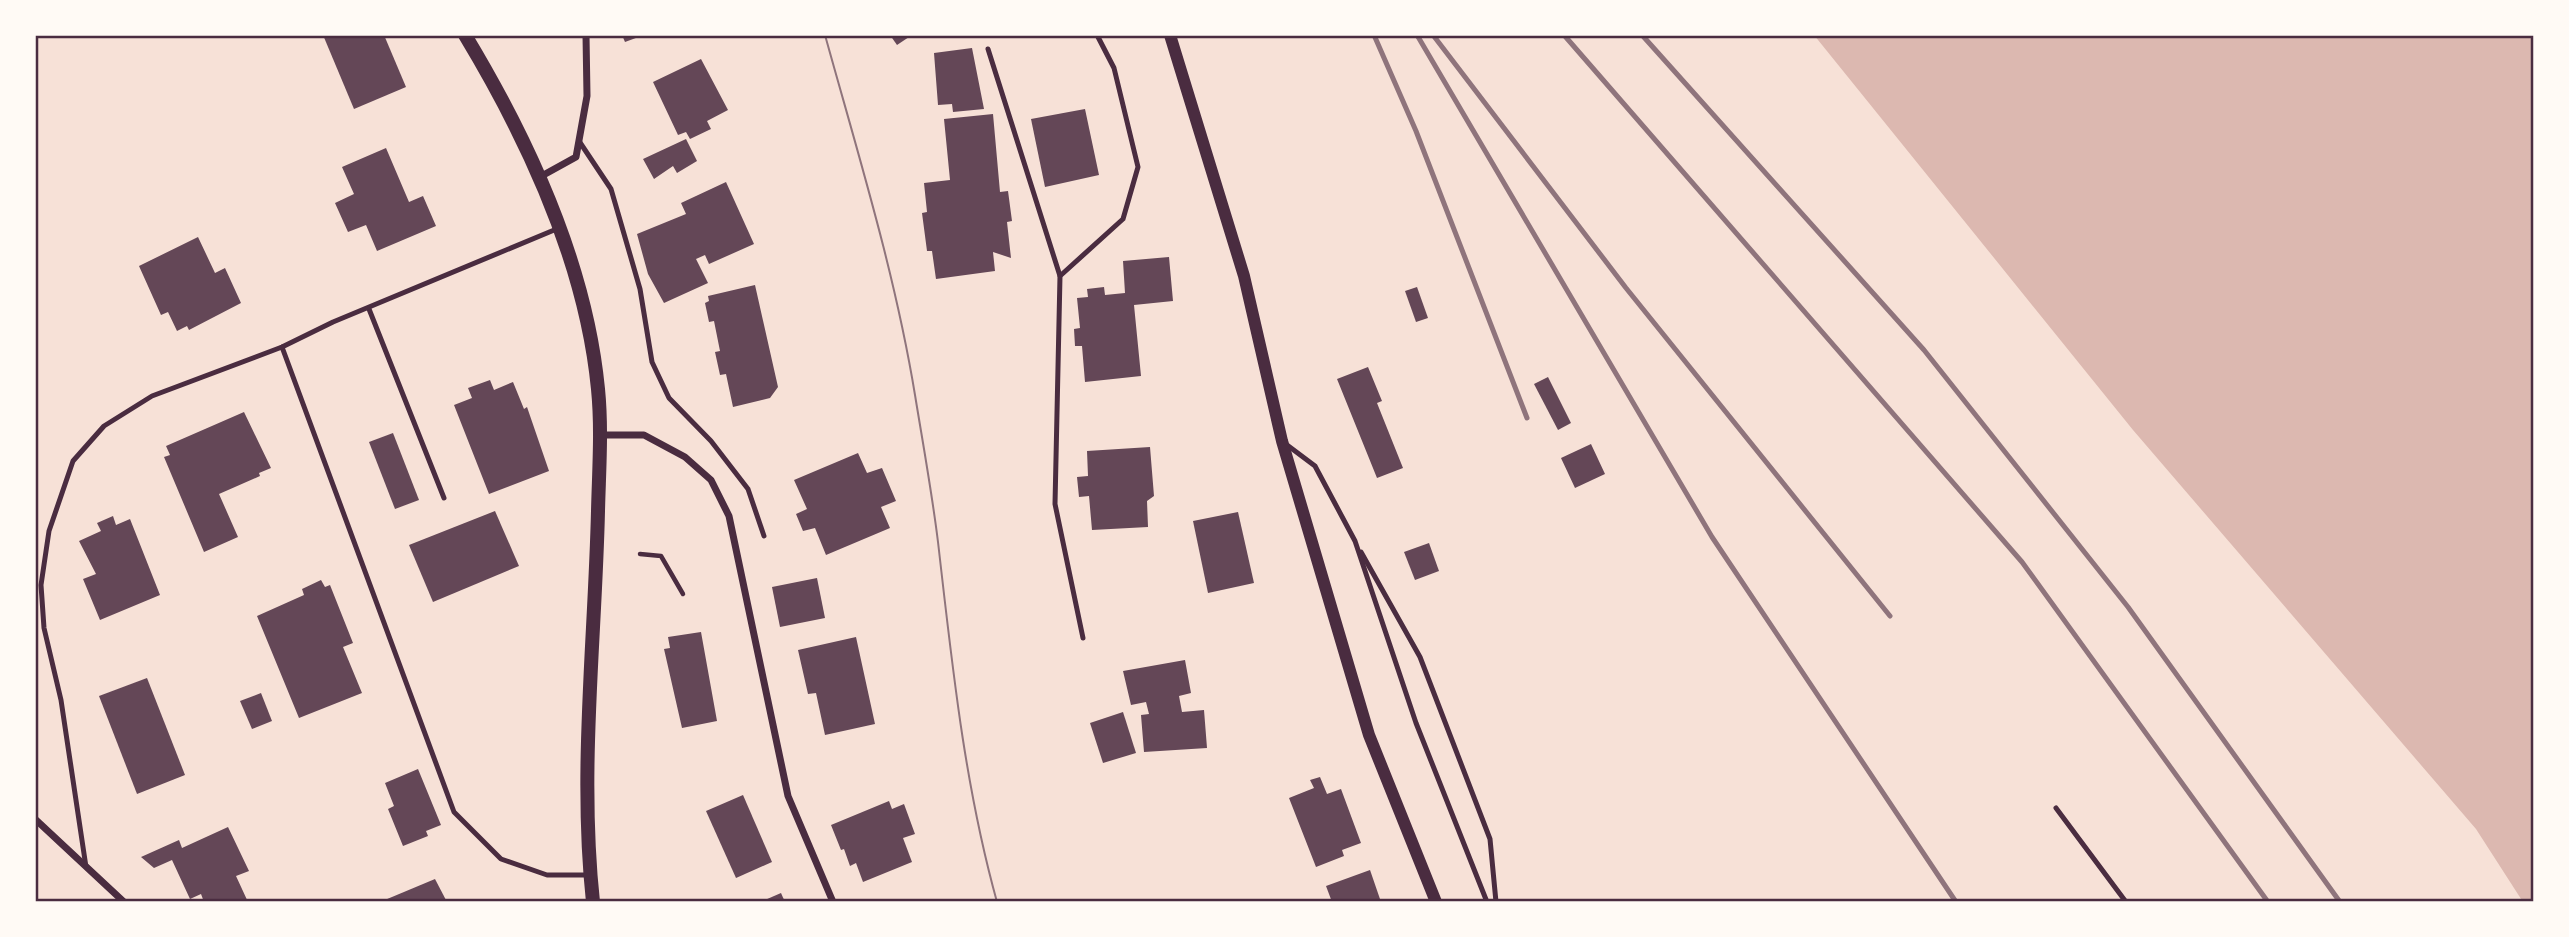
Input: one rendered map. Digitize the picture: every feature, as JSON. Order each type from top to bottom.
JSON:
[{"type":"main road","points":[[465,35],[499,92],[559,228],[579,284],[598,389],[600,435],[587,746],[593,902]]},
{"type":"street","points":[[537,178],[576,157],[587,96],[586,35]]},
{"type":"street","points":[[1170,35],[1244,276],[1282,441],[1369,735],[1436,902]]},
{"type":"street","points":[[600,435],[644,435],[685,457],[711,480],[729,516],[788,796],[833,902]]},
{"type":"street","points":[[35,819],[124,902]]},
{"type":"lane","points":[[1060,276],[1123,219],[1138,167],[1114,68],[1097,35]]},
{"type":"lane","points":[[988,49],[1060,276],[1055,504],[1083,638]]},
{"type":"lane","points":[[579,141],[611,189],[640,289],[652,362],[669,398],[711,441],[748,489],[764,536]]},
{"type":"lane","points":[[86,867],[61,700],[44,628],[41,586],[49,531],[73,461],[104,426],[152,396],[282,347],[559,228]]},
{"type":"lane","points":[[369,309],[444,498]]},
{"type":"lane","points":[[282,347],[454,812],[501,859],[547,875],[590,875]]},
{"type":"lane","points":[[1282,441],[1315,466],[1420,657],[1490,839],[1496,902]]},
{"type":"lane","points":[[1354,541],[1416,723],[1487,902]]},
{"type":"lane","points":[[2056,808],[2126,902]]},
{"type":"path","points":[[640,554],[661,556],[683,594]]},
{"type":"shaded area","points":[[1814,35],[2534,35],[2534,902],[2523,902],[2476,829],[2133,430]]},
{"type":"building","points":[[323,35],[384,35],[406,87],[354,109]]},
{"type":"building","points":[[622,35],[644,35],[625,42]]},
{"type":"building","points":[[890,35],[912,35],[897,45]]},
{"type":"building","points":[[972,48],[984,109],[953,112],[952,104],[938,105],[934,53]]},
{"type":"building","points":[[701,59],[728,110],[707,121],[711,129],[690,139],[686,132],[678,135],[653,82]]},
{"type":"building","points":[[1085,109],[1099,175],[1045,187],[1031,119]]},
{"type":"building","points":[[993,114],[1000,192],[1008,191],[1012,221],[1007,222],[1011,258],[993,252],[995,271],[936,279],[932,251],[927,251],[922,213],[927,212],[924,183],[950,180],[944,119]]},
{"type":"building","points":[[686,139],[697,161],[677,173],[673,166],[654,179],[643,159]]},
{"type":"building","points":[[386,148],[409,202],[423,196],[436,226],[377,251],[366,225],[348,232],[335,203],[354,194],[342,167]]},
{"type":"building","points":[[726,182],[754,244],[709,264],[705,255],[696,259],[708,283],[664,303],[648,274],[637,234],[686,214],[681,203]]},
{"type":"building","points":[[198,237],[215,273],[225,268],[241,303],[189,330],[187,326],[177,331],[168,312],[161,315],[139,266]]},
{"type":"building","points":[[1169,257],[1173,301],[1134,305],[1141,376],[1085,382],[1082,346],[1075,346],[1074,329],[1080,328],[1077,298],[1088,297],[1087,289],[1104,287],[1105,295],[1125,293],[1123,261]]},
{"type":"building","points":[[755,285],[778,387],[770,398],[733,407],[726,374],[720,375],[715,352],[720,351],[714,321],[709,322],[705,303],[709,301],[708,296]]},
{"type":"building","points":[[1417,287],[1428,318],[1416,322],[1405,291]]},
{"type":"building","points":[[1368,367],[1382,401],[1377,403],[1403,468],[1377,478],[1337,379]]},
{"type":"building","points":[[1548,377],[1571,423],[1558,430],[1534,384]]},
{"type":"building","points":[[490,380],[494,390],[513,382],[524,409],[527,407],[549,471],[489,494],[454,405],[472,398],[468,388]]},
{"type":"building","points":[[244,412],[271,468],[259,473],[260,476],[219,494],[238,537],[204,552],[164,457],[170,455],[166,446]]},
{"type":"building","points":[[393,433],[419,500],[395,509],[369,442]]},
{"type":"building","points":[[1591,444],[1605,474],[1575,488],[1561,458]]},
{"type":"building","points":[[1150,447],[1154,496],[1147,501],[1148,527],[1092,530],[1089,496],[1079,497],[1077,477],[1088,476],[1087,451]]},
{"type":"building","points":[[858,453],[867,473],[882,468],[896,501],[881,507],[890,528],[826,555],[815,528],[803,531],[796,514],[807,509],[794,480]]},
{"type":"building","points":[[495,511],[519,566],[433,602],[409,545]]},
{"type":"building","points":[[1238,512],[1254,583],[1208,593],[1193,521]]},
{"type":"building","points":[[113,516],[116,525],[130,519],[160,595],[100,620],[83,579],[96,574],[79,541],[101,531],[97,523]]},
{"type":"building","points":[[1429,543],[1439,571],[1415,580],[1404,552]]},
{"type":"building","points":[[817,578],[825,618],[780,627],[772,587]]},
{"type":"building","points":[[321,580],[325,587],[330,585],[353,643],[343,647],[362,693],[299,718],[257,616],[304,595],[302,589]]},
{"type":"building","points":[[701,632],[717,721],[682,728],[664,649],[670,648],[668,637]]},
{"type":"building","points":[[856,637],[875,724],[825,735],[816,693],[808,694],[798,650]]},
{"type":"building","points":[[1185,660],[1191,693],[1179,696],[1182,712],[1204,710],[1207,748],[1144,752],[1141,715],[1149,714],[1146,702],[1131,705],[1123,671]]},
{"type":"building","points":[[147,678],[185,775],[137,794],[99,696]]},
{"type":"building","points":[[261,693],[272,721],[252,729],[240,701]]},
{"type":"building","points":[[1123,712],[1136,753],[1103,763],[1090,723]]},
{"type":"building","points":[[418,769],[441,825],[426,831],[428,836],[403,846],[388,809],[394,806],[385,783]]},
{"type":"building","points":[[1320,777],[1327,794],[1341,789],[1361,843],[1342,850],[1344,856],[1316,867],[1289,798],[1314,788],[1310,780]]},
{"type":"building","points":[[743,795],[772,862],[736,878],[706,811]]},
{"type":"building","points":[[889,801],[892,809],[904,804],[915,834],[903,838],[912,862],[863,882],[856,863],[850,866],[844,849],[841,850],[831,825]]},
{"type":"building","points":[[228,827],[249,871],[236,876],[248,902],[204,902],[201,894],[190,899],[172,860],[154,868],[141,857],[179,840],[182,848]]},
{"type":"building","points":[[1370,870],[1381,902],[1332,902],[1326,886]]},
{"type":"building","points":[[435,879],[447,902],[380,902]]},
{"type":"building","points":[[781,893],[785,902],[760,902]]},
{"type":"tram line","points":[[825,35],[875,214],[907,349],[933,505],[968,768],[997,902]]},
{"type":"railway","points":[[1374,35],[1416,131],[1527,418]]},
{"type":"railway","points":[[1417,35],[1712,537],[1956,902]]},
{"type":"railway","points":[[1433,35],[1626,288],[1890,616]]},
{"type":"railway","points":[[1564,35],[2022,562],[2268,902]]},
{"type":"railway","points":[[1642,35],[1924,350],[2128,607],[2340,902]]}]
